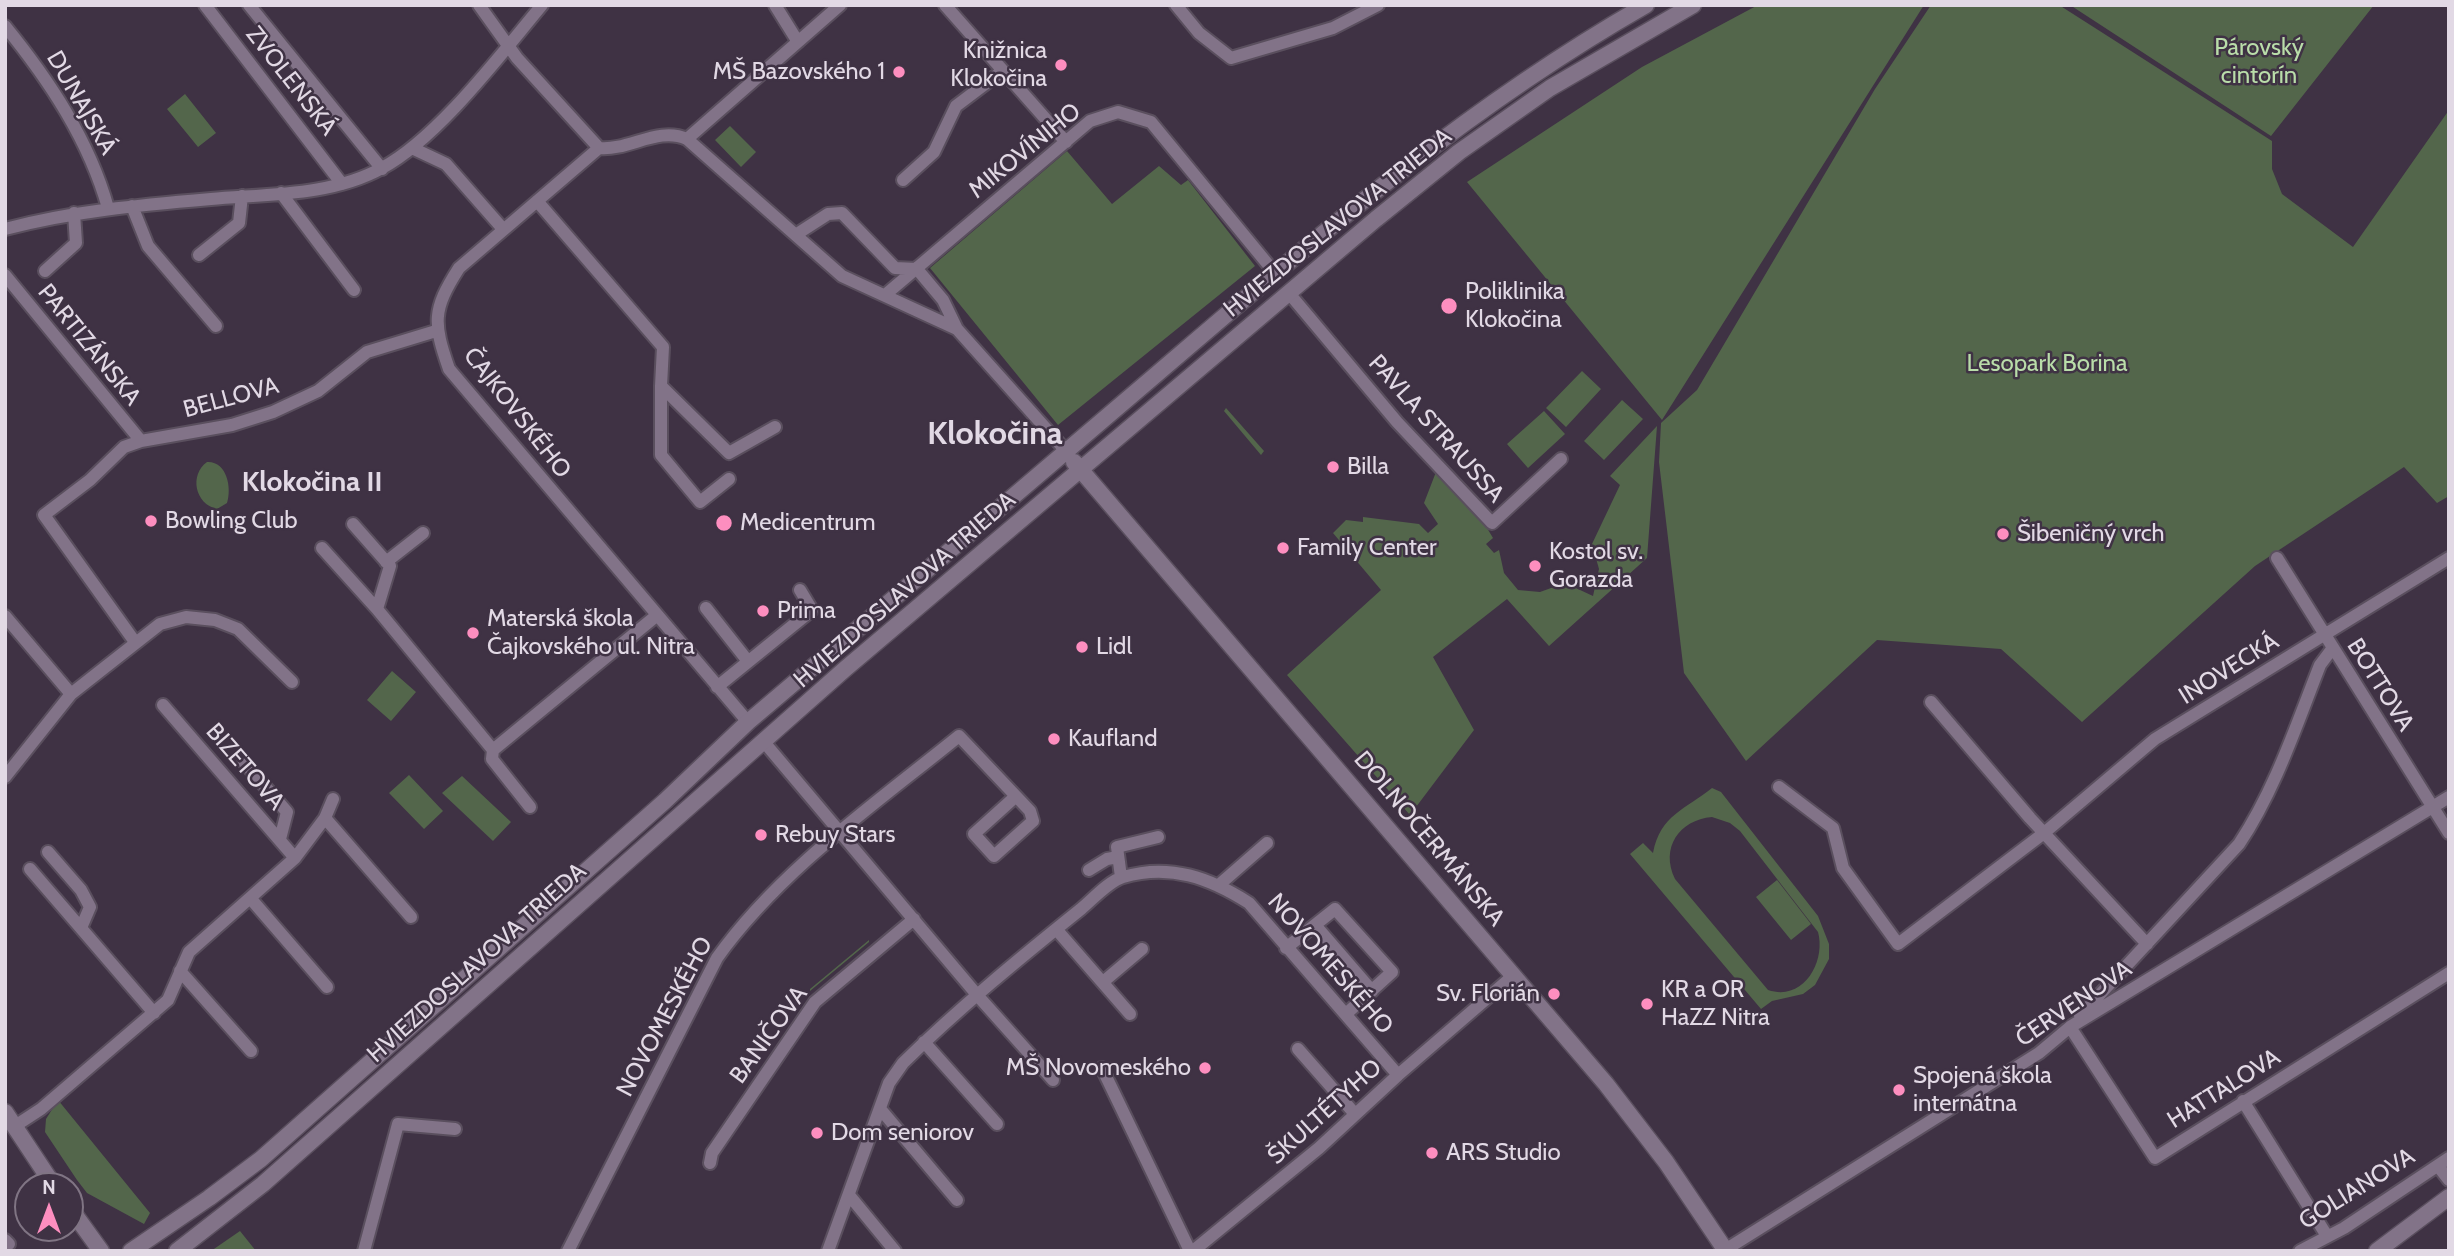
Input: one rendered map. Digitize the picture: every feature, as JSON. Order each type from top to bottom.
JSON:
[{"type":"street","name":"ZVOLENSKÁ","points":[[205,5],[342,184]]},
{"type":"street","name":"ZVOLENSKÁ","points":[[249,5],[382,169]]},
{"type":"street","points":[[479,5],[537,81],[599,148],[621,148],[663,135],[687,139],[842,276],[957,330]]},
{"type":"street","points":[[5,229],[108,208],[281,193],[342,184],[382,169],[412,148],[510,45],[542,5]]},
{"type":"street","points":[[775,5],[798,42]]},
{"type":"street","points":[[687,139],[840,5]]},
{"type":"street","points":[[945,5],[1001,72],[1066,142]]},
{"type":"street","points":[[1175,5],[1199,33],[1231,58],[1333,28],[1378,5]]},
{"type":"street","name":"HVIEZDOSLAVOVA TRIEDA","points":[[131,1251],[209,1198],[261,1158],[665,801],[748,722],[1345,212],[1472,115],[1581,42],[1646,5]]},
{"type":"street","name":"HVIEZDOSLAVOVA TRIEDA","points":[[177,1251],[263,1184],[908,615],[1435,170],[1550,88],[1693,5]]},
{"type":"street","name":"DUNAJSKÁ","points":[[5,26],[47,79],[99,176],[108,208]]},
{"type":"street","points":[[903,180],[934,152],[956,106],[1001,72]]},
{"type":"street","name":"MIKOVÍNIHO","points":[[885,295],[1090,121],[1118,112],[1150,122],[1275,273]]},
{"type":"street","points":[[412,148],[446,164],[503,229]]},
{"type":"street","name":"ČAJKOVSKÉHO","points":[[599,148],[459,268],[443,294],[436,331],[449,369],[748,722]]},
{"type":"street","points":[[281,193],[354,290]]},
{"type":"street","points":[[199,254],[239,223],[242,197]]},
{"type":"street","points":[[537,201],[663,347],[661,456],[700,502],[729,479]]},
{"type":"street","points":[[132,206],[148,246],[216,326]]},
{"type":"street","name":"PARTIZÁNSKA","points":[[45,271],[76,243],[74,213]]},
{"type":"street","points":[[797,234],[828,214],[842,213],[895,268],[917,269],[943,300],[957,330],[1066,452]]},
{"type":"street","points":[[1275,273],[1289,292]]},
{"type":"street","name":"PARTIZÁNSKA","points":[[5,275],[141,441]]},
{"type":"street","name":"PAVLA STRAUSSA","points":[[1289,292],[1397,422],[1492,523],[1561,459]]},
{"type":"street","name":"BELLOVA","points":[[135,642],[44,515],[90,480],[124,447],[141,441],[232,425],[273,412],[318,391],[367,352],[436,331]]},
{"type":"street","points":[[661,386],[729,453],[775,426]]},
{"type":"street","name":"DOLNOČERMÁNSKA","points":[[1066,452],[1514,975],[1641,1128],[1726,1250]]},
{"type":"street","points":[[353,524],[390,566],[377,609]]},
{"type":"street","points":[[386,562],[423,533]]},
{"type":"street","points":[[323,548],[493,750]]},
{"type":"street","name":"BOTTOVA","points":[[2277,558],[2449,833]]},
{"type":"street","name":"INOVECKÁ","points":[[1779,787],[1833,828],[1839,843],[1843,868],[1898,944],[2044,833],[2155,739],[2449,558]]},
{"type":"street","points":[[717,687],[812,610],[800,590]]},
{"type":"street","points":[[893,597],[908,615]]},
{"type":"street","points":[[706,607],[747,660]]},
{"type":"street","points":[[5,615],[71,694]]},
{"type":"street","points":[[530,807],[492,759],[493,750],[656,616]]},
{"type":"street","points":[[5,777],[71,694],[160,624],[186,617],[215,620],[238,629],[292,682]]},
{"type":"street","points":[[2070,1027],[2250,827],[2269,790],[2320,665],[2332,649]]},
{"type":"street","points":[[1931,702],[2044,833],[2147,944]]},
{"type":"street","name":"BIZETOVA","points":[[163,705],[295,858]]},
{"type":"street","points":[[748,722],[978,996],[1053,1080]]},
{"type":"street","name":"NOVOMESKÉHO","points":[[568,1251],[717,958],[744,920],[840,834],[959,736],[1015,797]]},
{"type":"street","points":[[244,762],[287,813],[280,839]]},
{"type":"street","points":[[1015,797],[1030,811],[1032,821],[994,856],[974,834],[1015,797]]},
{"type":"street","name":"ČERVENOVA","points":[[1726,1250],[2039,1053],[2070,1027],[2449,797]]},
{"type":"street","points":[[15,1126],[41,1109],[168,1000],[189,952],[295,858],[325,818],[333,799]]},
{"type":"street","points":[[325,818],[411,917]]},
{"type":"street","points":[[828,1251],[882,1111],[889,1083],[903,1063],[1056,929],[1121,877],[1117,847],[1158,837]]},
{"type":"street","points":[[1220,884],[1267,843]]},
{"type":"street","points":[[48,852],[81,890],[90,907],[81,928]]},
{"type":"street","points":[[1089,870],[1107,859],[1118,857]]},
{"type":"street","points":[[30,869],[154,1013]]},
{"type":"street","name":"NOVOMESKÉHO","points":[[1121,877],[1149,872],[1191,873],[1220,884],[1249,903],[1398,1075]]},
{"type":"street","points":[[251,899],[327,987]]},
{"type":"street","points":[[1286,948],[1335,909],[1392,972],[1346,1014]]},
{"type":"street","name":"BANIČOVA","points":[[710,1163],[712,1153],[815,1002],[914,919]]},
{"type":"street","points":[[1315,925],[1372,991]]},
{"type":"street","points":[[1056,929],[1130,1014]]},
{"type":"street","points":[[1103,982],[1142,949]]},
{"type":"street","points":[[180,971],[250,1051]]},
{"type":"street","name":"HATTALOVA","points":[[2070,1027],[2155,1158],[2449,973]]},
{"type":"street","name":"ŠKULTÉTYHO","points":[[1101,1068],[1192,1251],[1514,975]]},
{"type":"street","points":[[924,1042],[996,1124]]},
{"type":"street","points":[[1298,1049],[1355,1114]]},
{"type":"street","points":[[2243,1101],[2327,1236]]},
{"type":"street","points":[[882,1111],[957,1200]]},
{"type":"street","points":[[5,1112],[45,1172]]},
{"type":"street","points":[[364,1251],[398,1124],[456,1129]]},
{"type":"street","name":"GOLIANOVA","points":[[2300,1251],[2344,1228],[2443,1162],[2449,1180]]},
{"type":"street","points":[[849,1195],[895,1251]]},
{"type":"street","points":[[2376,1251],[2449,1197]]},
{"type":"street","points":[[84,1227],[101,1251]]},
{"type":"green space","points":[[1758,5],[1924,5],[1662,420],[1467,182],[1642,67]]},
{"type":"green space","name":"Lesopark Borina","points":[[1931,5],[2059,5],[2272,141],[2272,169],[2282,194],[2353,247],[2449,110],[2449,496],[2437,503],[2404,467],[2255,566],[2082,722],[2001,649],[1877,640],[1746,761],[1684,673],[1659,462],[1661,423],[1697,390],[1875,89]]},
{"type":"green space","name":"Párovský cintorín","points":[[2070,5],[2374,5],[2271,136]]},
{"type":"green space","points":[[185,94],[216,133],[198,147],[167,109]]},
{"type":"green space","points":[[730,126],[756,152],[741,167],[715,140]]},
{"type":"green space","points":[[1067,151],[1112,204],[1159,166],[1181,185],[1188,180],[1255,266],[1058,425],[930,268]]},
{"type":"green space","points":[[1582,371],[1601,389],[1566,427],[1546,408]]},
{"type":"green space","points":[[1622,400],[1643,419],[1604,460],[1584,441]]},
{"type":"green space","points":[[1226,408],[1264,451],[1261,455],[1224,411]]},
{"type":"green space","points":[[1544,411],[1565,434],[1528,468],[1507,444]]},
{"type":"green space","points":[[1657,426],[1647,558],[1549,646],[1507,599],[1433,657],[1474,730],[1410,815],[1287,675],[1381,590],[1333,533],[1346,520],[1363,522],[1363,517],[1419,524],[1428,533],[1438,524],[1424,503],[1436,472],[1487,528],[1493,538],[1486,544],[1494,553],[1499,550],[1504,573],[1518,590],[1540,592],[1565,583],[1593,596],[1599,569],[1592,544],[1620,485],[1610,476]]},
{"type":"green space","points":[[207,462],[219,466],[228,483],[227,503],[217,509],[204,501],[197,489],[198,474]]},
{"type":"green space","points":[[392,671],[416,692],[391,721],[367,700]]},
{"type":"green space","points":[[409,775],[443,811],[424,829],[389,793]]},
{"type":"green space","points":[[462,776],[511,822],[493,841],[442,793]]},
{"type":"green space","points":[[1712,788],[1721,792],[1818,916],[1829,944],[1829,959],[1815,985],[1803,994],[1772,1001],[1761,1009],[1630,854],[1643,843],[1653,853],[1656,840],[1668,821]],"holes":[[[1712,817],[1730,823],[1740,831],[1818,932],[1819,955],[1815,966],[1802,985],[1792,990],[1768,990],[1675,879],[1671,868],[1671,847],[1682,830],[1700,819]]]},
{"type":"green space","points":[[1777,880],[1811,924],[1791,940],[1756,897]]},
{"type":"green space","points":[[869,942],[810,991],[810,989]]},
{"type":"green space","points":[[58,1100],[150,1213],[144,1224],[87,1193],[84,1189],[84,1172],[72,1172],[45,1132],[46,1119]]},
{"type":"green space","points":[[240,1231],[256,1251],[211,1251]]},
{"type":"place","name":"Knižnica Klokočina","points":[[1061,65]]},
{"type":"place","name":"MŠ Bazovského 1","points":[[899,72]]},
{"type":"place","name":"Poliklinika Klokočina","points":[[1449,306]]},
{"type":"place","name":"Billa","points":[[1333,467]]},
{"type":"place","name":"Bowling Club","points":[[151,521]]},
{"type":"place","name":"Medicentrum","points":[[724,523]]},
{"type":"place","name":"Šibeničný vrch","points":[[2003,534]]},
{"type":"place","name":"Family Center","points":[[1283,548]]},
{"type":"place","name":"Kostol sv. Gorazda","points":[[1535,566]]},
{"type":"place","name":"Prima","points":[[763,611]]},
{"type":"place","name":"Materská škola Čajkovského ul. Nitra","points":[[473,633]]},
{"type":"place","name":"Lidl","points":[[1082,647]]},
{"type":"place","name":"Kaufland","points":[[1054,739]]},
{"type":"place","name":"Rebuy Stars","points":[[761,835]]},
{"type":"place","name":"Sv. Florián","points":[[1554,994]]},
{"type":"place","name":"KR a OR HaZZ Nitra","points":[[1647,1004]]},
{"type":"place","name":"MŠ Novomeského","points":[[1205,1068]]},
{"type":"place","name":"Spojená škola internátna","points":[[1899,1090]]},
{"type":"place","name":"Dom seniorov","points":[[817,1133]]},
{"type":"place","name":"ARS Studio","points":[[1432,1153]]},
{"type":"district","name":"Klokočina","points":[[995,435]]},
{"type":"district","name":"Klokočina II","points":[[312,483]]}]
